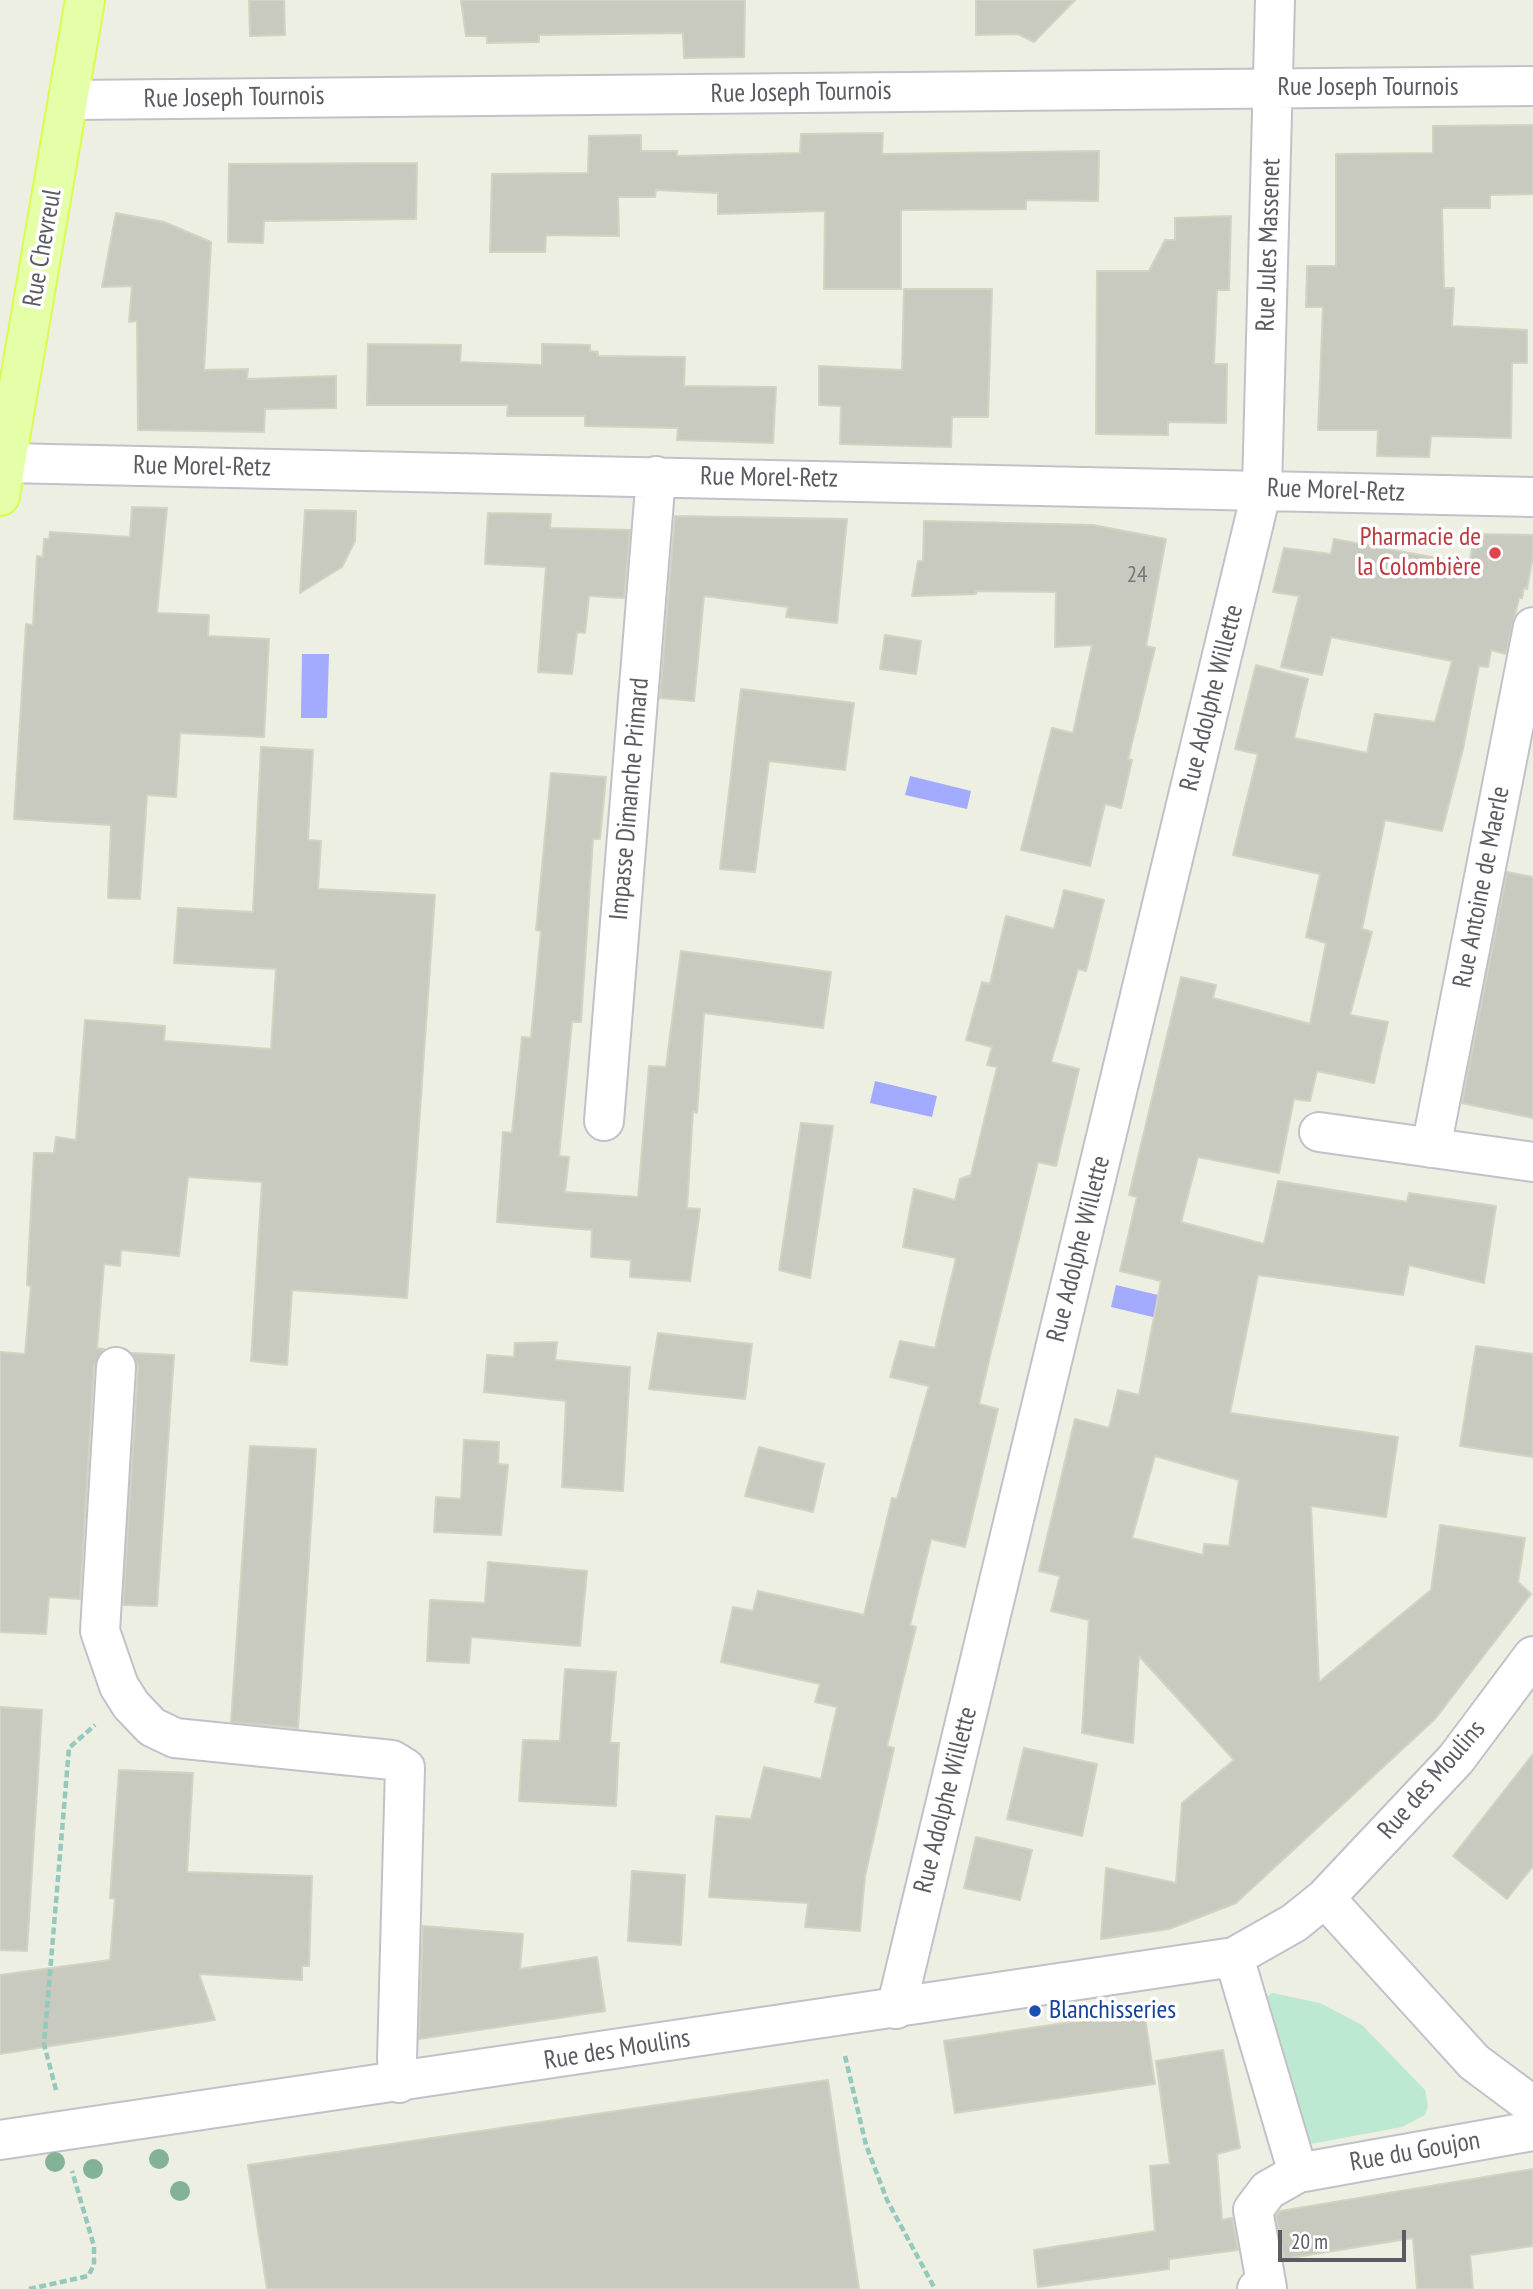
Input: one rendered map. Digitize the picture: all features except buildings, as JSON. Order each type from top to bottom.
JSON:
[{"type":"main road","name":"Rue Chevreul","points":[[3,479],[85,0]]},
{"type":"street","name":"Rue Jules Massenet","points":[[1262,489],[1275,0]]},
{"type":"street","name":"Rue Joseph Tournois","points":[[69,100],[1533,86]]},
{"type":"street","name":"Rue Morel-Retz","points":[[3,479],[656,476],[1533,497]]},
{"type":"street","name":"Impasse Dimanche Primard","points":[[604,1121],[656,476]]},
{"type":"street","name":"Rue Adolphe Willette","points":[[896,2008],[1262,489]]},
{"type":"street","name":"Rue Antoine de Maerle","points":[[1431,1148],[1533,627]]},
{"type":"street","points":[[1320,1132],[1533,1162]]},
{"type":"street","points":[[116,1367],[100,1631],[119,1686],[126,1697],[152,1727],[175,1738],[392,1760],[405,1769],[397,2059],[399,2083]]},
{"type":"street","name":"Rue des Moulins","points":[[4,2145],[62,2131],[1234,1957],[1294,1923],[1325,1898],[1456,1759],[1533,1656]]},
{"type":"street","points":[[1325,1898],[1474,2062],[1533,2106]]},
{"type":"street","points":[[1234,1957],[1298,2172]]},
{"type":"street","name":"Rue du Goujon","points":[[1257,2289],[1266,2288],[1253,2210],[1268,2190],[1298,2172],[1533,2131]]},
{"type":"path","points":[[29,2289],[88,2276],[94,2265],[94,2246],[80,2206],[62,2131],[54,2079],[44,2044],[69,1748],[126,1697]]},
{"type":"path","points":[[837,2017],[866,2145],[887,2200],[935,2289]]},
{"type":"green space","points":[[1272,1993],[1320,2003],[1362,2025],[1425,2090],[1428,2106],[1425,2115],[1402,2127],[1310,2144],[1305,2140],[1260,2002]]},
{"type":"water","points":[[302,654],[329,654],[327,718],[301,718]]},
{"type":"water","points":[[910,776],[971,791],[967,809],[905,795]]},
{"type":"water","points":[[875,1081],[937,1096],[932,1117],[870,1103]]},
{"type":"water","points":[[1116,1285],[1162,1296],[1157,1318],[1111,1307]]},
{"type":"place","name":"Pharmacie de la Colombière","points":[[1495,553]]},
{"type":"place","name":"Blanchisseries","points":[[1035,2011]]}]
